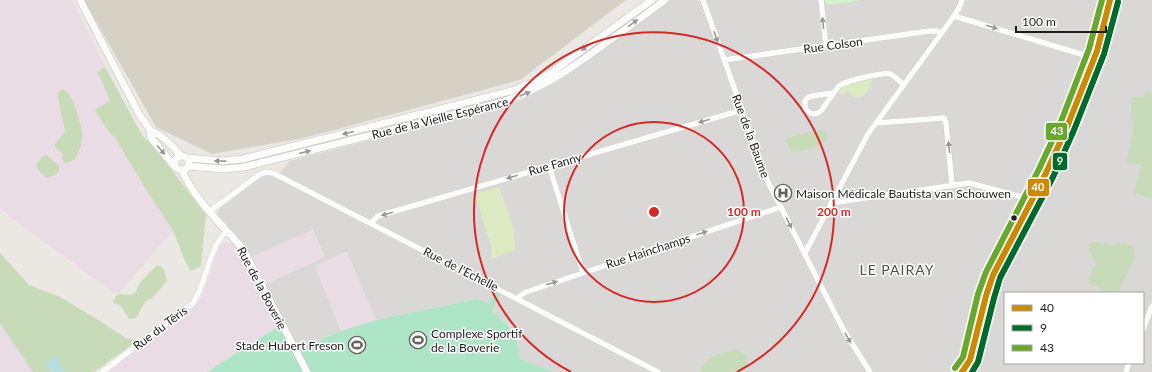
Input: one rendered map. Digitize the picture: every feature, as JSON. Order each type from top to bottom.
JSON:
[{"type":"main road","points":[[962,372],[970,360],[992,275],[1031,202],[1062,139],[1094,58],[1110,0]]},
{"type":"street","points":[[80,0],[139,114],[151,131],[175,148],[184,157],[189,163],[185,168],[179,170],[175,167],[152,139],[150,135],[151,131]]},
{"type":"street","name":"Rue de la Vieille Espérance","points":[[184,157],[228,161],[489,98],[518,89],[552,72],[652,0]]},
{"type":"street","name":"Rue de la Vieille Espérance","points":[[185,168],[224,169],[244,167],[499,104],[524,95],[562,75],[665,0]]},
{"type":"street","name":"Rue de la Baume","points":[[703,0],[767,180],[843,329],[870,372]]},
{"type":"street","points":[[821,0],[826,46]]},
{"type":"street","points":[[805,253],[868,134],[954,16],[962,0]]},
{"type":"street","points":[[954,16],[1094,58]]},
{"type":"street","name":"Rue Colson","points":[[724,60],[930,31],[937,31],[941,33]]},
{"type":"street","points":[[833,93],[809,97],[805,101],[805,108],[809,113],[818,113],[838,87],[844,82],[882,73],[891,74],[903,84]]},
{"type":"street","name":"Rue Fanny","points":[[371,223],[378,216],[742,110]]},
{"type":"street","points":[[876,123],[944,118],[946,123],[952,186]]},
{"type":"street","points":[[244,167],[250,161],[252,156],[258,160],[267,161]]},
{"type":"street","points":[[175,167],[175,160],[184,157]]},
{"type":"street","points":[[549,166],[583,273]]},
{"type":"street","name":"Rue de la Boverie","points":[[185,168],[187,181],[245,253],[307,372]]},
{"type":"street","name":"Rue de l'Echelle","points":[[210,211],[250,181],[262,174],[271,172],[658,372]]},
{"type":"street","points":[[831,203],[971,184],[1019,196],[1031,202]]},
{"type":"street","name":"Rue Hainchamps","points":[[518,299],[526,292],[780,207]]},
{"type":"street","name":"Rue du Têris","points":[[102,372],[193,303],[215,246],[227,231]]},
{"type":"street","points":[[1144,326],[1152,306]]},
{"type":"shaded area","points":[[0,0],[71,0],[185,217],[117,295],[18,223],[0,208]]},
{"type":"shaded area","points":[[84,0],[626,0],[520,80],[304,138],[212,154],[156,127]]},
{"type":"shaded area","points":[[669,0],[1152,0],[1152,372],[554,372],[520,359],[513,331],[509,325],[495,314],[492,308],[501,293],[489,303],[477,299],[376,320],[346,252],[315,266],[341,331],[299,348],[265,284],[325,257],[313,230],[251,257],[244,244],[218,215],[219,209],[262,177],[281,172],[289,161],[518,102],[559,81]]},
{"type":"shaded area","points":[[745,112],[752,115],[752,120],[755,124],[754,126],[756,127],[755,129],[757,131],[757,135],[759,136],[756,142]]},
{"type":"shaded area","points":[[312,230],[325,257],[265,284],[251,257]]},
{"type":"shaded area","points":[[226,242],[233,243],[243,256],[279,326],[207,372],[108,372],[194,307],[202,296],[220,246]]},
{"type":"shaded area","points":[[347,252],[376,320],[341,331],[315,266]]},
{"type":"shaded area","points":[[0,323],[33,372],[0,372]]},
{"type":"green space","points":[[825,0],[863,0],[826,5]]},
{"type":"green space","points":[[105,67],[142,135],[159,153],[206,215],[201,266],[191,271],[167,221],[145,188],[116,139],[106,128],[95,110],[110,101],[98,72]]},
{"type":"green space","points":[[873,79],[870,88],[862,97],[855,97],[847,91],[843,95],[838,92],[845,85]]},
{"type":"green space","points":[[63,89],[67,91],[74,103],[82,133],[81,143],[75,159],[68,163],[64,162],[62,159],[63,154],[56,148],[55,144],[65,132],[58,97],[59,91]]},
{"type":"green space","points":[[1146,90],[1152,95],[1152,198],[1134,193],[1141,165],[1126,162],[1133,134],[1131,105],[1133,97],[1144,97]]},
{"type":"green space","points":[[825,129],[826,140],[822,143],[814,148],[804,151],[790,151],[786,138]]},
{"type":"green space","points":[[47,155],[59,166],[59,171],[55,175],[46,178],[36,165],[42,157]]},
{"type":"green space","points":[[499,187],[514,229],[515,250],[491,259],[491,246],[475,194]]},
{"type":"green space","points":[[1093,242],[1114,245],[1125,243],[1134,247],[1135,257],[1120,290],[1116,292],[1108,292],[1089,283],[1091,270],[1096,265],[1090,253],[1089,244]]},
{"type":"green space","points":[[0,253],[29,285],[60,297],[126,338],[137,341],[94,372],[33,372],[0,323]]},
{"type":"green space","points":[[156,266],[161,266],[164,269],[167,281],[153,297],[145,302],[136,318],[129,319],[121,306],[113,302],[115,297],[119,294],[131,295],[135,293],[139,284]]},
{"type":"green space","name":"Complexe Sportif de la Boverie","points":[[497,291],[501,293],[492,309],[512,331],[520,359],[554,372],[207,372],[279,326],[293,351],[341,331],[376,320],[477,299],[489,303]]},
{"type":"green space","points":[[736,350],[746,354],[748,368],[729,372],[701,372],[705,362],[709,359],[719,354]]},
{"type":"water","points":[[57,355],[61,362],[59,363],[65,372],[51,372],[45,363]]},
{"type":"transit line","name":"43","points":[[955,368],[963,357],[978,294],[986,272],[1039,169],[1060,124],[1089,49],[1102,0]]},
{"type":"transit line","name":"40","points":[[962,372],[970,360],[986,296],[993,275],[1046,173],[1067,127],[1097,51],[1110,0]]},
{"type":"transit line","name":"9","points":[[972,372],[978,362],[1000,278],[1053,177],[1074,130],[1104,54],[1118,2]]},
{"type":"place","name":"Maison Médicale Bautista van Schouwen","points":[[783,193]]},
{"type":"place","name":"Complexe Sportif de la Boverie","points":[[418,340]]},
{"type":"place","name":"Stade Hubert Freson","points":[[357,345]]},
{"type":"district","name":"LE PAIRAY","points":[[897,269]]}]
